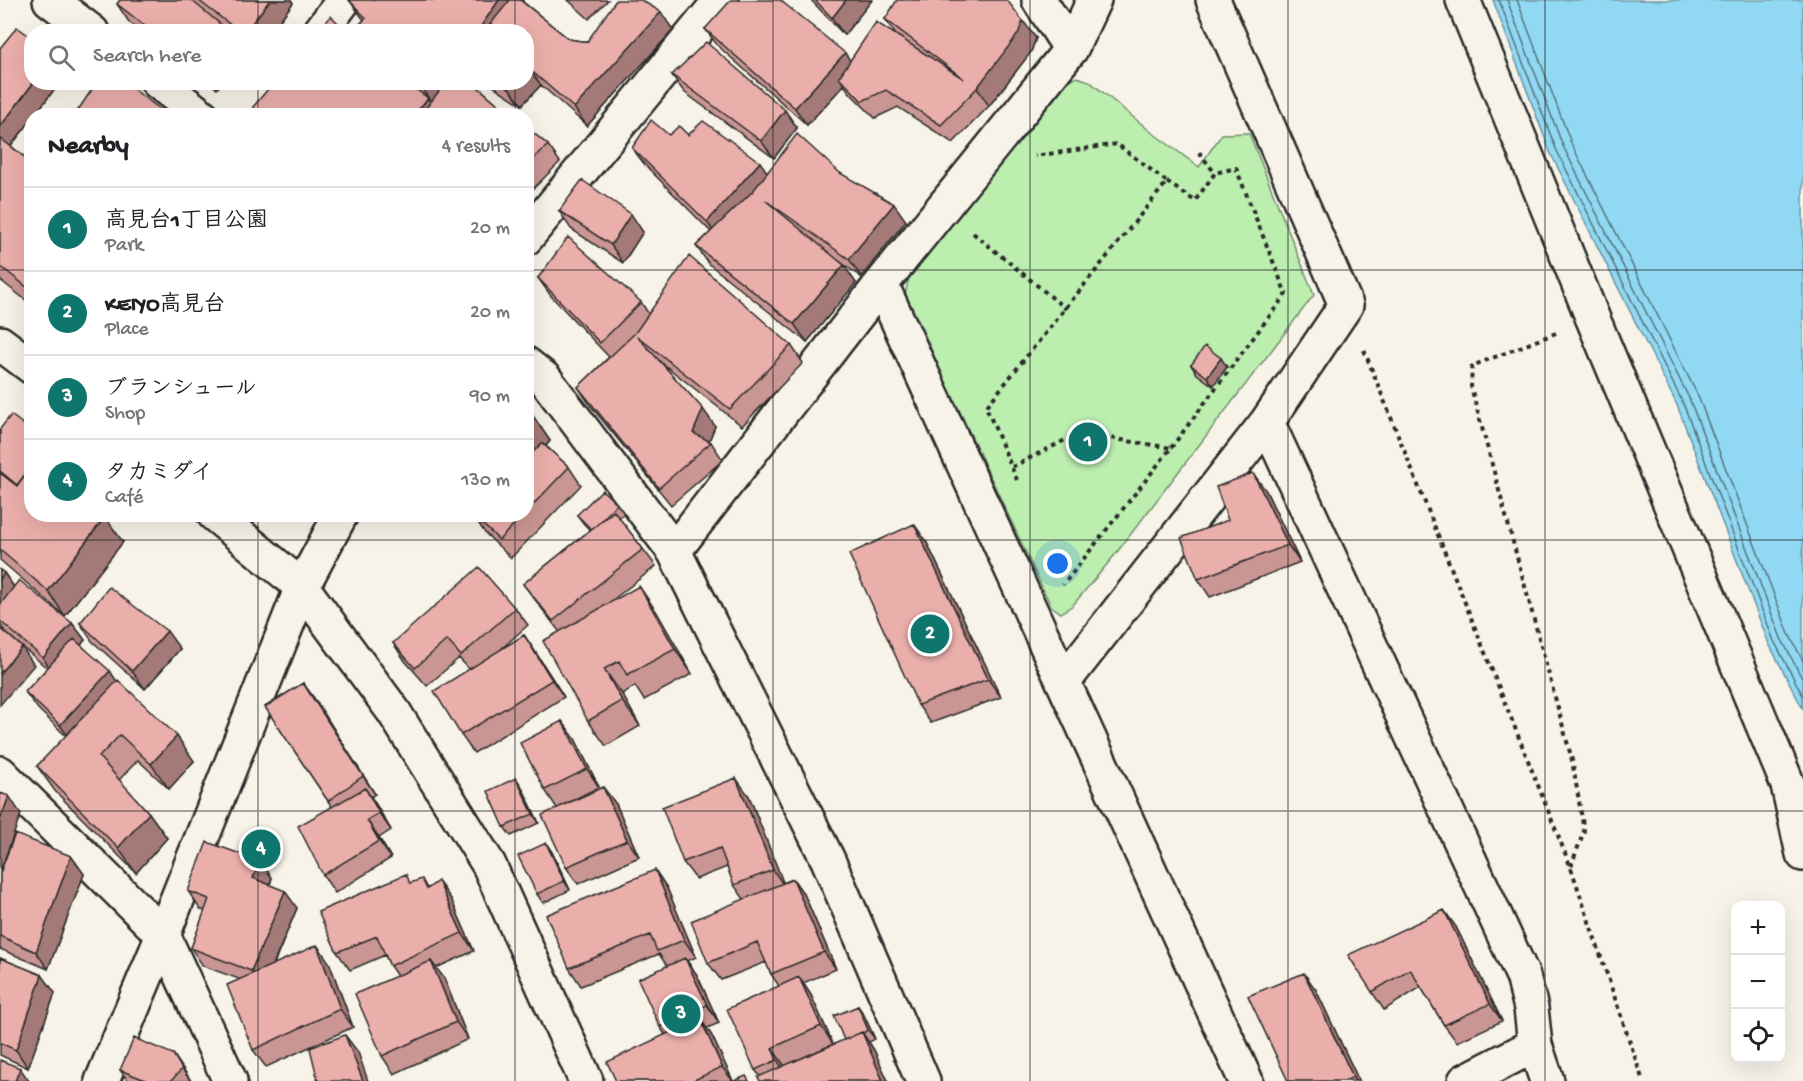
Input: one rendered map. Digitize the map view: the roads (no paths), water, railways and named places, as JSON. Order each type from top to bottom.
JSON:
[{"type":"street","points":[[50,0],[82,24]]},
{"type":"street","points":[[326,24],[344,0]]},
{"type":"street","points":[[1040,0],[1071,49]]},
{"type":"street","points":[[674,551],[881,284],[1071,49],[1094,0]]},
{"type":"street","points":[[1064,681],[1267,422],[1346,305],[1213,0]]},
{"type":"street","points":[[1463,0],[1593,319],[1788,785],[1803,854]]},
{"type":"street","points":[[534,228],[709,6]]},
{"type":"street","points":[[168,90],[192,108]]},
{"type":"street","points":[[881,284],[1246,1081]]},
{"type":"street","points":[[0,343],[24,361]]},
{"type":"street","points":[[534,370],[545,379],[674,551],[828,860],[923,1081]]},
{"type":"street","points":[[1267,422],[1523,975],[1531,1008],[1535,1045],[1547,1081]]},
{"type":"street","points":[[224,522],[302,586],[394,712],[489,865],[586,1081]]},
{"type":"street","points":[[102,1081],[163,935],[302,586],[337,522]]},
{"type":"street","points":[[0,773],[163,935],[230,1081]]},
{"type":"street","points":[[1465,1081],[1535,1045]]},
{"type":"water","points":[[1493,0],[1803,0],[1803,709],[1769,644],[1677,405],[1550,152]]},
{"type":"place","name":"高見台1丁目公園","points":[[1088,442]]},
{"type":"place","name":"KEIYO高見台","points":[[930,634]]},
{"type":"place","name":"タカミダイ","points":[[261,849]]},
{"type":"place","name":"ブランシュール","points":[[681,1014]]}]
